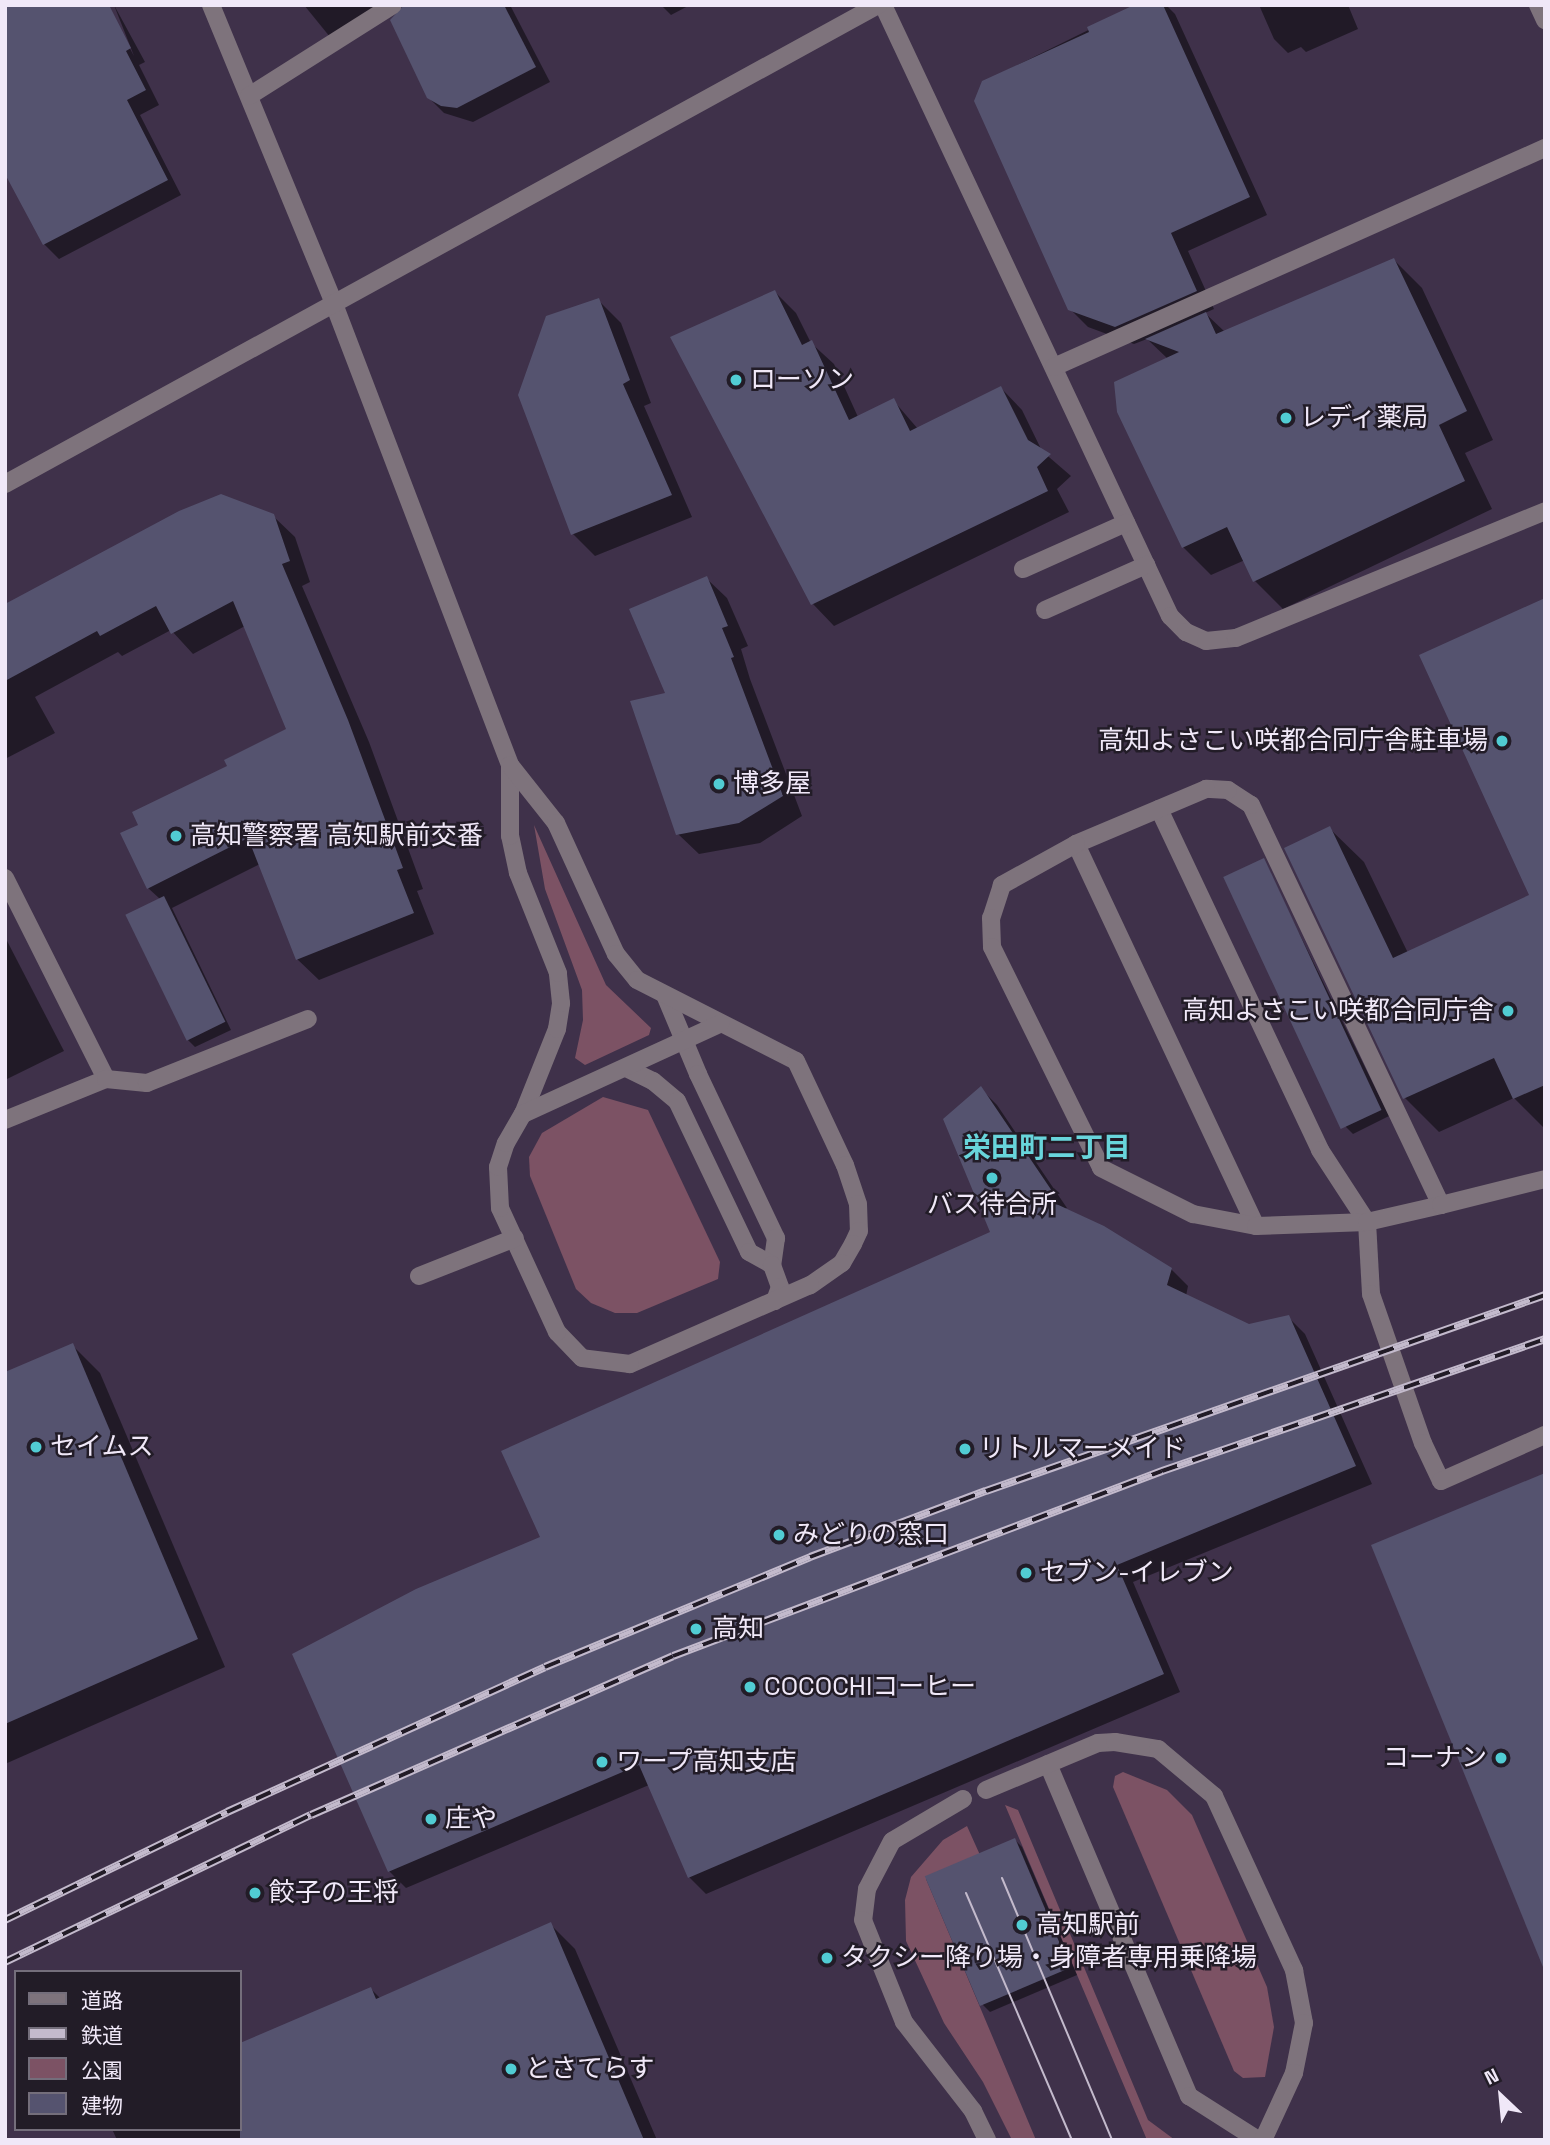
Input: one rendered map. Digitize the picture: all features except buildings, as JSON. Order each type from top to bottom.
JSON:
[{"type":"street","points":[[211,5],[334,304],[510,765],[556,823],[616,954],[637,980],[796,1061],[845,1165],[858,1204],[859,1231],[842,1263],[775,1301],[664,1353],[630,1364],[603,1364],[582,1358],[557,1332],[500,1208],[498,1167],[523,1114],[557,1029],[561,1003],[558,973],[518,873],[510,836],[510,765]]},
{"type":"street","points":[[249,96],[393,5]]},
{"type":"street","points":[[5,484],[880,5],[1170,616],[1186,632],[1206,641],[1236,638],[1545,511]]},
{"type":"street","points":[[1538,5],[1545,20]]},
{"type":"street","points":[[1054,367],[1545,148]]},
{"type":"street","points":[[1023,569],[1126,523]]},
{"type":"street","points":[[1045,610],[1146,565]]},
{"type":"street","points":[[1440,1205],[1251,805],[1228,790],[1206,789],[1076,844],[1002,885],[991,918],[992,947],[1101,1168],[1193,1214],[1256,1226],[1367,1222],[1440,1205],[1545,1179]]},
{"type":"street","points":[[1159,809],[1320,1150],[1367,1222],[1371,1294],[1423,1443],[1441,1481],[1545,1435]]},
{"type":"street","points":[[1076,844],[1256,1226]]},
{"type":"street","points":[[5,878],[106,1079]]},
{"type":"street","points":[[665,995],[776,1238],[772,1265],[780,1287],[775,1301]]},
{"type":"street","points":[[5,1120],[106,1079],[147,1083],[309,1018]]},
{"type":"street","points":[[523,1114],[720,1024]]},
{"type":"street","points":[[625,1068],[653,1081],[677,1101],[749,1252],[772,1265]]},
{"type":"street","points":[[419,1276],[515,1238]]},
{"type":"street","points":[[986,1790],[1098,1744],[1136,1743],[1158,1749],[1213,1796],[1294,1970],[1304,2023],[1294,2073],[1263,2140]]},
{"type":"street","points":[[1048,1764],[1189,2096],[1258,2140]]},
{"type":"street","points":[[963,1799],[892,1841],[867,1889],[863,1920],[904,2022],[973,2111],[987,2140]]},
{"type":"green space","points":[[534,825],[606,985],[651,1028],[649,1035],[585,1065],[575,1058],[583,1020],[582,990],[545,889]]},
{"type":"green space","points":[[603,1097],[648,1110],[720,1262],[718,1279],[637,1313],[615,1313],[591,1303],[576,1289],[530,1176],[529,1157],[542,1133]]},
{"type":"green space","points":[[1123,1772],[1167,1790],[1192,1815],[1267,1987],[1274,2027],[1265,2077],[1243,2078],[1234,2071],[1113,1787],[1115,1776]]},
{"type":"green space","points":[[1005,1805],[1018,1810],[1148,2120],[1175,2140],[1147,2140]]},
{"type":"green space","points":[[967,1826],[980,1855],[926,1879],[1036,2140],[1012,2140],[983,2082],[944,2023],[906,1941],[905,1900],[911,1877],[943,1840]]},
{"type":"tram line","points":[[1002,1878],[1112,2140]]},
{"type":"tram line","points":[[966,1893],[1072,2140]]},
{"type":"railway","points":[[5,1920],[227,1812],[545,1667],[810,1557],[986,1491],[1545,1295]]},
{"type":"railway","points":[[5,1962],[311,1815],[673,1656],[1162,1471],[1545,1339]]},
{"type":"place","name":"ローソン","points":[[736,380]]},
{"type":"place","name":"レディ薬局","points":[[1286,418]]},
{"type":"place","name":"高知よさこい咲都合同庁舎駐車場","points":[[1502,741]]},
{"type":"place","name":"博多屋","points":[[719,784]]},
{"type":"place","name":"高知警察署 高知駅前交番","points":[[176,836]]},
{"type":"place","name":"高知よさこい咲都合同庁舎","points":[[1508,1011]]},
{"type":"place","name":"バス待合所","points":[[992,1178]]},
{"type":"place","name":"セイムス","points":[[36,1447]]},
{"type":"place","name":"リトルマーメイド","points":[[965,1449]]},
{"type":"place","name":"みどりの窓口","points":[[779,1535]]},
{"type":"place","name":"セブン-イレブン","points":[[1026,1573]]},
{"type":"place","name":"高知","points":[[696,1629]]},
{"type":"place","name":"COCOCHIコーヒー","points":[[750,1687]]},
{"type":"place","name":"コーナン","points":[[1501,1758]]},
{"type":"place","name":"ワープ高知支店","points":[[602,1762]]},
{"type":"place","name":"庄や","points":[[431,1819]]},
{"type":"place","name":"餃子の王将","points":[[255,1893]]},
{"type":"place","name":"高知駅前","points":[[1022,1925]]},
{"type":"place","name":"タクシー降り場・身障者専用乗降場","points":[[827,1958]]},
{"type":"place","name":"とさてらす","points":[[511,2069]]},
{"type":"district","name":"栄田町二丁目","points":[[1047,1147]]}]
